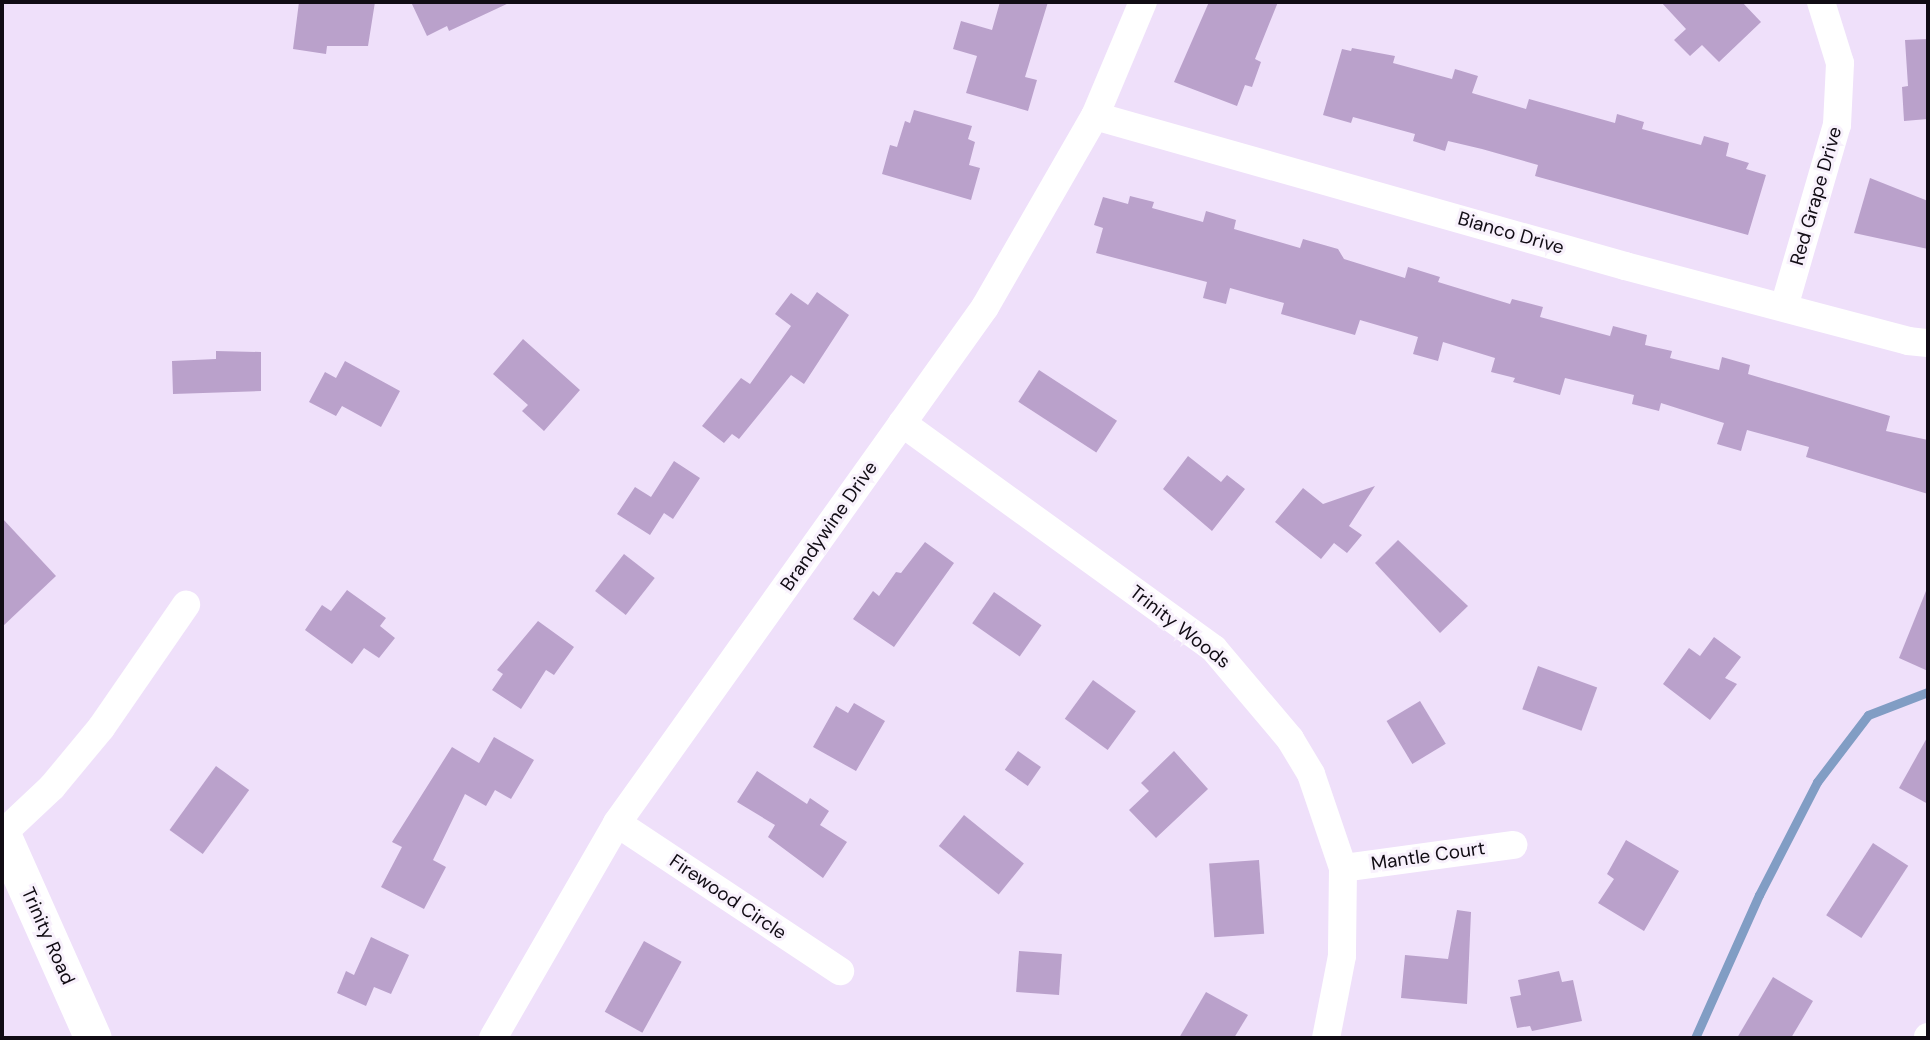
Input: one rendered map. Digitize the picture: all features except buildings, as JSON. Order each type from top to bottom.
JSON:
[{"type":"main road","name":"Trinity Road","points":[[2,834],[93,1038]]},
{"type":"street","name":"Brandywine Drive","points":[[493,1038],[617,823],[992,296],[1095,116],[1143,2]]},
{"type":"street","name":"Red Grape Drive","points":[[1784,307],[1837,125],[1840,63],[1821,2]]},
{"type":"street","name":"Bianco Drive","points":[[1095,116],[1908,341],[1928,343]]},
{"type":"street","name":"Trinity Woods","points":[[902,423],[1213,649],[1242,677],[1311,774],[1343,868],[1342,956],[1326,1038]]},
{"type":"street","points":[[2,834],[52,787],[101,727],[186,605]]},
{"type":"street","name":"Firewood Circle","points":[[617,823],[840,971]]},
{"type":"street","name":"Mantle Court","points":[[1343,868],[1513,845]]},
{"type":"waterway","points":[[1695,1038],[1759,895],[1817,782],[1868,715],[1928,692]]}]
